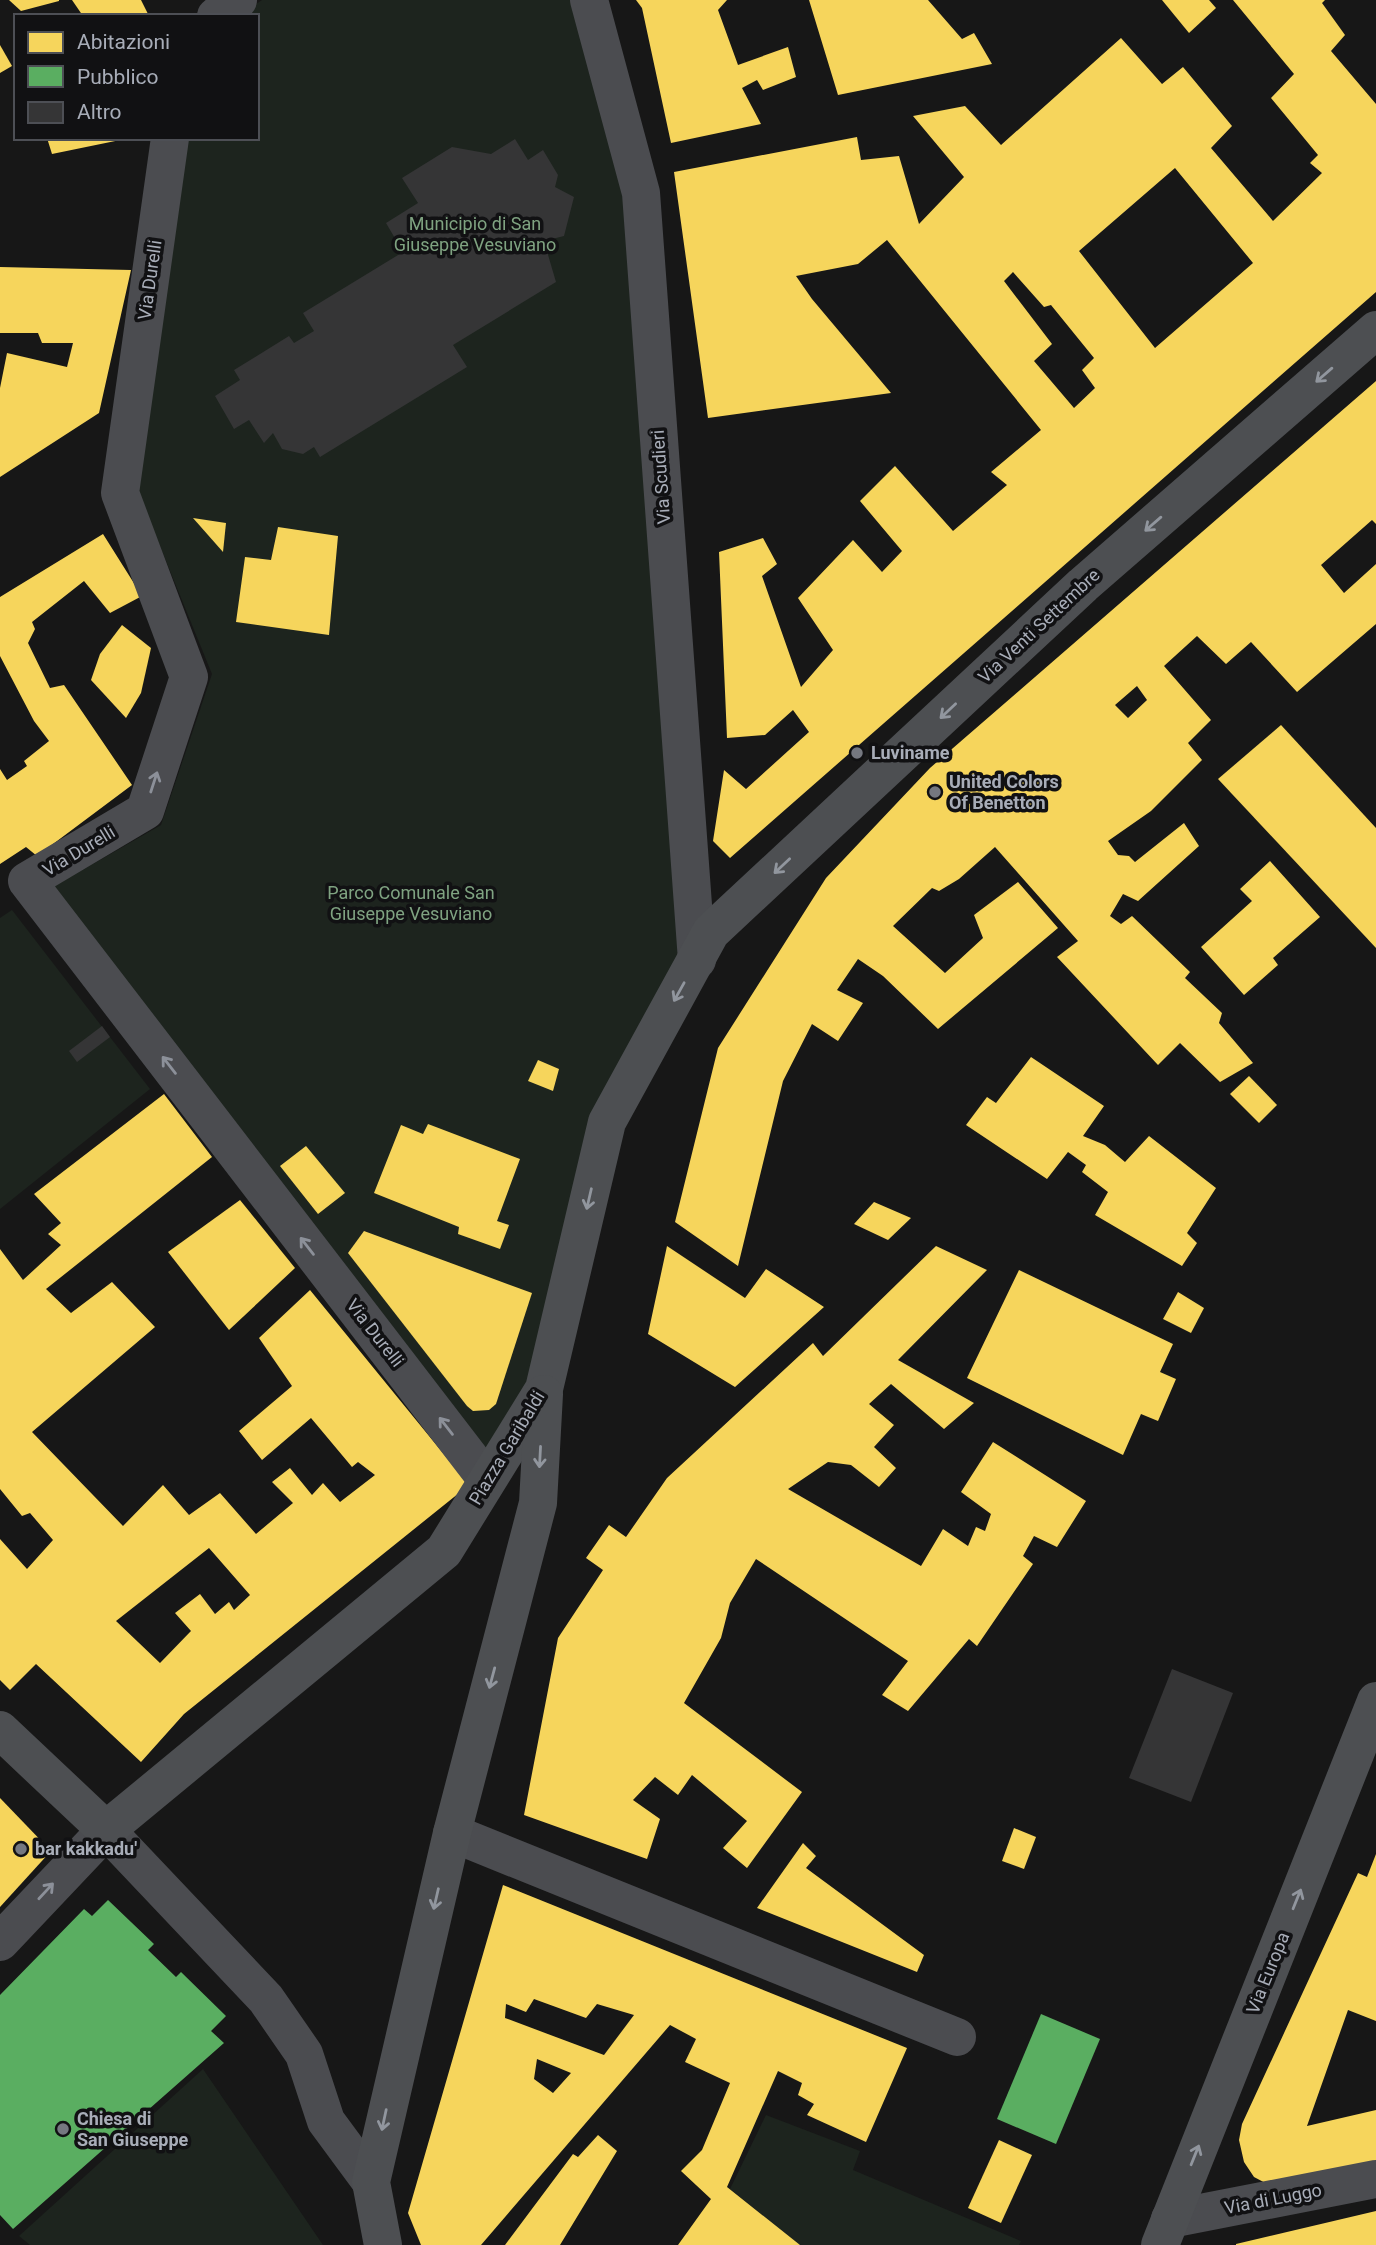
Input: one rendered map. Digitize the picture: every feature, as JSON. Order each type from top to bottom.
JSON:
[{"type":"main road","name":"Via Venti Settembre","points":[[704,946],[1083,585],[1376,330]]},
{"type":"main road","name":"Piazza Garibaldi","points":[[106,1830],[444,1551],[544,1389],[607,1122],[704,946]]},
{"type":"main road","points":[[383,2245],[371,2182],[452,1833],[538,1503],[544,1389]]},
{"type":"main road","name":"Via Europa","points":[[1165,2232],[1376,1702]]},
{"type":"main road","points":[[0,1730],[106,1830]]},
{"type":"street","points":[[219,14],[238,0]]},
{"type":"street","name":"Via Scudieri","points":[[589,0],[641,193],[704,946]]},
{"type":"street","name":"Via Durelli","points":[[170,140],[120,494],[189,677],[145,811],[14,890],[488,1480]]},
{"type":"street","points":[[0,1942],[106,1830],[266,1998],[304,2054],[326,2121],[371,2182]]},
{"type":"street","points":[[452,1833],[957,2037]]},
{"type":"street","name":"Via di Luggo","points":[[1165,2232],[1376,2179]]},
{"type":"green space","name":"Parco Comunale San Giuseppe Vesuviano","points":[[262,0],[573,0],[627,199],[679,956],[531,1375],[486,1455],[51,888],[161,825],[212,674],[135,485],[184,140],[259,140],[259,14],[242,14]]},
{"type":"green space","points":[[12,910],[150,1089],[0,1209],[0,918]]},
{"type":"green space","points":[[203,2069],[323,2245],[30,2245],[19,2236]]},
{"type":"green space","points":[[766,2115],[860,2151],[853,2170],[1021,2241],[1019,2245],[799,2245],[730,2189]]},
{"type":"building: Abitazioni","points":[[9,0],[59,0],[59,1],[21,11]]},
{"type":"building: Abitazioni","points":[[72,0],[141,0],[148,14],[82,14]]},
{"type":"building: Abitazioni","points":[[636,0],[727,0],[718,10],[738,65],[788,47],[796,77],[763,90],[757,80],[742,88],[761,124],[671,143],[642,8]]},
{"type":"building: Abitazioni","points":[[809,0],[928,0],[962,39],[974,33],[992,64],[838,95]]},
{"type":"building: Abitazioni","points":[[1162,0],[1209,0],[1216,8],[1189,33]]},
{"type":"building: Abitazioni","points":[[1233,0],[1325,0],[1322,3],[1345,35],[1331,51],[1376,104],[1376,292],[730,858],[713,841],[724,770],[746,789],[809,732],[793,710],[765,735],[727,738],[719,552],[763,538],[777,564],[762,576],[801,687],[833,650],[798,598],[853,540],[882,572],[902,551],[860,501],[895,466],[953,531],[1007,485],[991,472],[1041,430],[887,240],[858,264],[796,276],[891,393],[708,418],[674,172],[857,137],[861,160],[899,156],[919,224],[964,177],[913,116],[965,106],[1001,145],[1121,38],[1162,84],[1183,67],[1232,126],[1211,148],[1273,221],[1322,173],[1310,163],[1318,155],[1271,98],[1294,74]],"holes":[[[1175,168],[1253,263],[1155,348],[1079,251]],[[1013,272],[1044,307],[1051,305],[1094,358],[1082,370],[1095,388],[1074,408],[1034,361],[1052,344],[1004,281]]]},
{"type":"building: Abitazioni","points":[[0,45],[12,66],[0,73]]},
{"type":"building: Abitazioni","points":[[48,140],[120,140],[52,154]]},
{"type":"building: Abitazioni","points":[[0,267],[131,270],[99,413],[0,477],[0,388],[7,353],[67,367],[73,343],[42,343],[38,333],[0,333]]},
{"type":"building: Abitazioni","points":[[1376,381],[1376,524],[1372,520],[1321,565],[1344,593],[1376,564],[1376,624],[1297,692],[1251,642],[1226,664],[1197,636],[1164,666],[1211,720],[1188,743],[1202,760],[1151,811],[1108,841],[1118,855],[1129,856],[1135,862],[1184,823],[1199,846],[1138,901],[1123,894],[1110,916],[1121,924],[1132,916],[1190,972],[1185,978],[1222,1013],[1219,1023],[1253,1063],[1220,1082],[1180,1043],[1158,1065],[1057,957],[1078,941],[995,847],[959,879],[939,891],[932,888],[893,926],[945,973],[983,938],[974,915],[1018,882],[1058,928],[938,1029],[883,976],[858,959],[837,990],[863,1003],[838,1041],[812,1024],[783,1081],[738,1266],[675,1222],[718,1048],[826,878],[930,768]],"holes":[[[1137,686],[1147,700],[1128,718],[1115,705]]]},
{"type":"building: Abitazioni","points":[[193,518],[226,523],[223,552]]},
{"type":"building: Abitazioni","points":[[278,527],[338,536],[329,635],[236,622],[245,557],[271,560]]},
{"type":"building: Abitazioni","points":[[103,534],[142,596],[110,613],[84,581],[32,622],[35,629],[28,643],[50,688],[64,685],[132,785],[37,856],[26,847],[0,864],[0,769],[7,780],[27,766],[24,761],[49,741],[34,721],[0,656],[0,597]]},
{"type":"building: Abitazioni","points":[[122,625],[151,648],[141,693],[126,718],[91,680],[100,654]]},
{"type":"building: Abitazioni","points":[[1281,725],[1376,828],[1376,948],[1218,779]]},
{"type":"building: Abitazioni","points":[[1270,861],[1320,917],[1273,958],[1278,965],[1244,995],[1201,947],[1252,901],[1240,889]]},
{"type":"building: Abitazioni","points":[[1031,1057],[1104,1106],[1083,1136],[1105,1145],[1125,1162],[1149,1136],[1216,1188],[1187,1233],[1197,1243],[1182,1266],[1095,1215],[1108,1192],[1082,1172],[1086,1165],[1068,1152],[1047,1179],[966,1125],[987,1097],[996,1103]]},
{"type":"building: Abitazioni","points":[[538,1060],[559,1069],[553,1091],[528,1081]]},
{"type":"building: Abitazioni","points":[[1249,1076],[1277,1105],[1259,1123],[1230,1094]]},
{"type":"building: Abitazioni","points":[[164,1094],[212,1157],[46,1289],[71,1313],[112,1282],[155,1327],[32,1432],[123,1526],[163,1485],[189,1515],[220,1493],[256,1534],[293,1503],[272,1482],[290,1468],[312,1495],[323,1483],[340,1502],[375,1475],[358,1462],[352,1467],[311,1418],[262,1460],[239,1431],[292,1386],[259,1338],[310,1290],[469,1485],[184,1714],[141,1762],[36,1664],[10,1690],[0,1680],[0,1539],[27,1569],[53,1540],[30,1513],[22,1516],[0,1489],[0,1249],[23,1280],[61,1245],[48,1234],[61,1223],[34,1194]],"holes":[[[209,1548],[250,1595],[234,1610],[229,1602],[215,1614],[200,1594],[175,1613],[191,1631],[160,1663],[116,1621]]]},
{"type":"building: Abitazioni","points":[[428,1124],[520,1159],[497,1221],[509,1225],[500,1249],[458,1234],[459,1227],[374,1193],[401,1125],[423,1134]]},
{"type":"building: Abitazioni","points":[[306,1146],[345,1193],[318,1214],[280,1166]]},
{"type":"building: Abitazioni","points":[[240,1200],[295,1268],[229,1330],[168,1252]]},
{"type":"building: Abitazioni","points":[[874,1202],[911,1218],[888,1240],[854,1224]]},
{"type":"building: Abitazioni","points":[[364,1231],[532,1293],[496,1404],[489,1410],[473,1411],[467,1406],[348,1253]]},
{"type":"building: Abitazioni","points":[[667,1246],[745,1298],[766,1269],[824,1307],[735,1387],[648,1334]]},
{"type":"building: Abitazioni","points":[[936,1246],[987,1270],[898,1360],[974,1403],[944,1429],[891,1384],[869,1404],[894,1425],[874,1447],[896,1468],[879,1487],[851,1465],[828,1462],[788,1489],[921,1566],[943,1529],[968,1546],[976,1527],[985,1531],[991,1514],[961,1492],[993,1442],[1086,1501],[1057,1547],[1034,1536],[1023,1556],[1033,1564],[977,1646],[969,1639],[908,1711],[882,1695],[908,1661],[756,1559],[730,1603],[721,1638],[684,1703],[802,1792],[747,1868],[723,1848],[747,1821],[692,1775],[678,1795],[655,1777],[633,1800],[660,1819],[647,1859],[524,1815],[558,1638],[603,1570],[586,1558],[609,1525],[626,1537],[667,1478],[813,1343],[823,1356]]},
{"type":"building: Abitazioni","points":[[1019,1270],[1173,1344],[1160,1372],[1176,1379],[1158,1421],[1141,1414],[1123,1455],[967,1378]]},
{"type":"building: Abitazioni","points":[[1178,1292],[1204,1308],[1191,1333],[1163,1319]]},
{"type":"building: Abitazioni","points":[[0,1798],[51,1851],[0,1907]]},
{"type":"building: Abitazioni","points":[[1014,1828],[1036,1837],[1024,1869],[1002,1861]]},
{"type":"building: Abitazioni","points":[[803,1843],[816,1856],[806,1868],[924,1955],[917,1972],[757,1908]]},
{"type":"building: Abitazioni","points":[[1376,1854],[1376,2021],[1348,2010],[1307,2126],[1376,2110],[1376,2170],[1277,2189],[1254,2177],[1244,2162],[1239,2140],[1242,2124],[1358,1873],[1367,1877]]},
{"type":"building: Abitazioni","points":[[503,1885],[907,2048],[866,2142],[807,2115],[814,2104],[798,2095],[802,2083],[778,2071],[727,2187],[800,2245],[678,2245],[711,2199],[681,2171],[702,2150],[730,2083],[685,2062],[696,2039],[670,2025],[481,2245],[421,2245],[408,2213]],"holes":[[[534,1999],[586,2018],[597,2004],[634,2015],[604,2055],[505,2018],[506,2004],[526,2012]],[[537,2059],[571,2073],[553,2093],[534,2079]]]},
{"type":"building: Abitazioni","points":[[598,2135],[617,2151],[560,2245],[505,2245],[573,2154],[578,2157]]},
{"type":"building: Abitazioni","points":[[999,2140],[1032,2155],[1001,2223],[968,2208]]},
{"type":"building: Abitazioni","points":[[1376,2211],[1376,2245],[1236,2245],[1236,2244]]},
{"type":"building: Pubblico","name":"Chiesa di San Giuseppe","points":[[108,1900],[154,1944],[148,1950],[176,1977],[181,1972],[226,2016],[211,2031],[224,2043],[13,2229],[0,2215],[0,1995],[84,1909],[92,1916]]},
{"type":"building: Pubblico","points":[[1041,2014],[1100,2039],[1056,2144],[997,2119]]},
{"type":"building: Altro","name":"Municipio di San Giuseppe Vesuviano","points":[[515,139],[528,160],[543,150],[558,175],[555,187],[574,197],[564,236],[548,240],[546,248],[556,282],[453,345],[467,367],[320,457],[314,447],[303,454],[282,449],[273,433],[264,443],[249,420],[234,429],[215,396],[240,380],[234,370],[289,336],[294,343],[314,331],[303,313],[403,252],[386,223],[418,203],[402,178],[452,147],[491,154]]},
{"type":"building: Altro","points":[[102,1026],[110,1037],[77,1062],[69,1051]]},
{"type":"building: Altro","points":[[1172,1669],[1233,1693],[1191,1802],[1129,1778]]},
{"type":"place","name":"Luviname","points":[[857,753]]},
{"type":"place","name":"United Colors Of Benetton","points":[[935,792]]},
{"type":"place","name":"bar kakkadu'","points":[[21,1849]]},
{"type":"place","name":"Chiesa di San Giuseppe","points":[[63,2129]]}]
